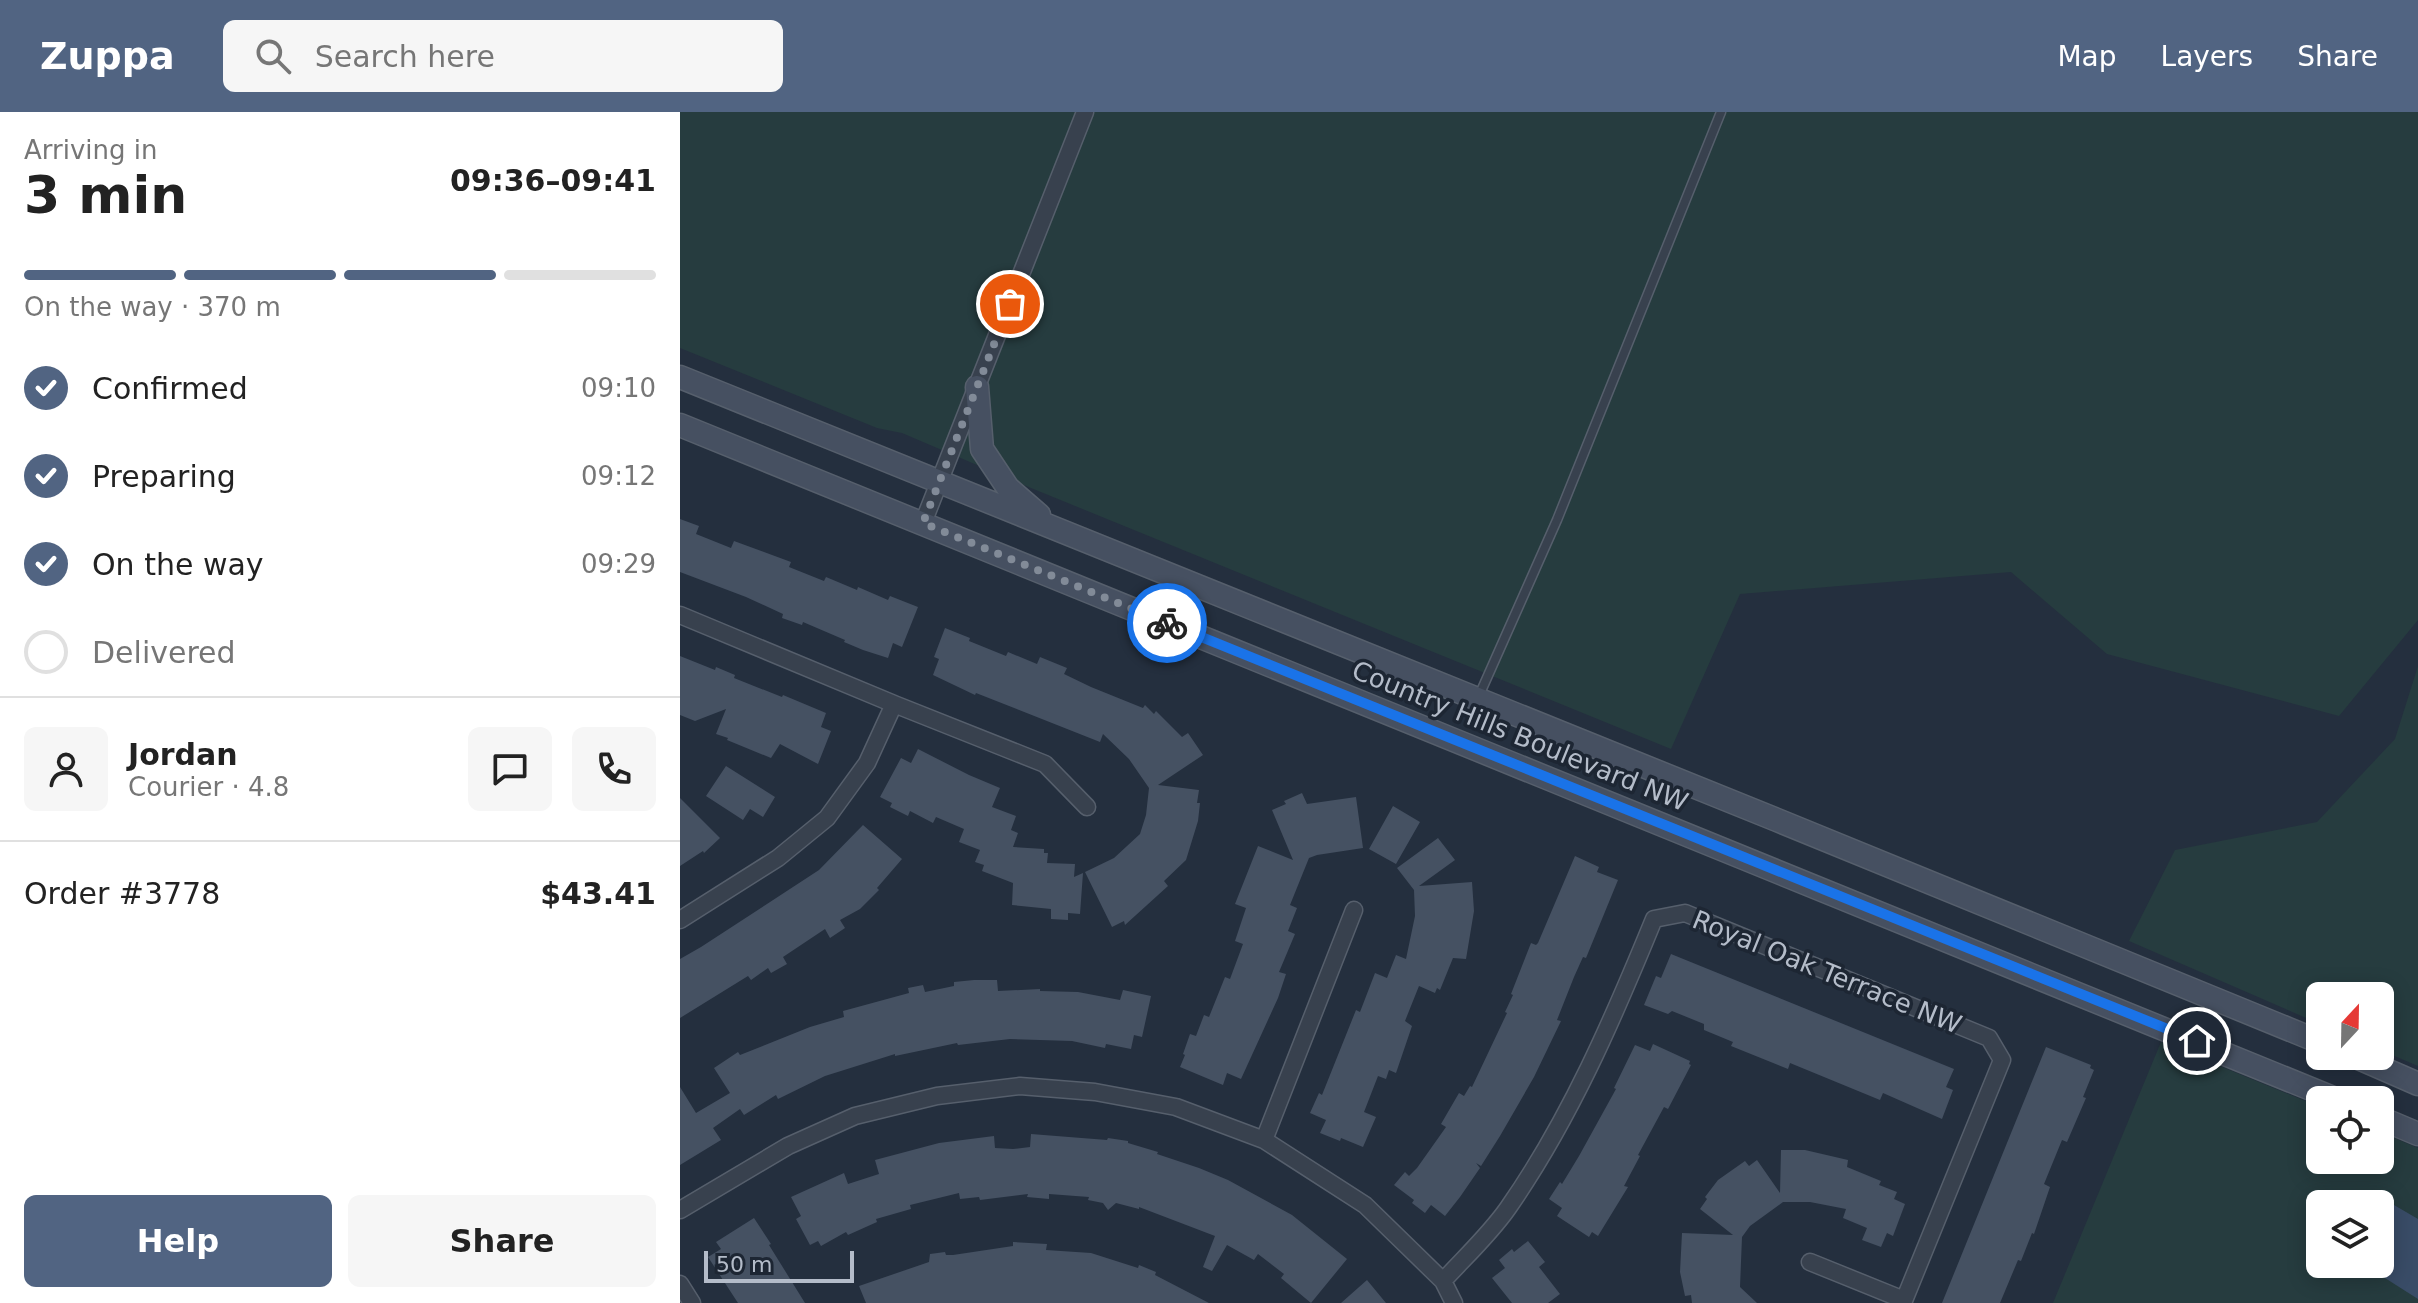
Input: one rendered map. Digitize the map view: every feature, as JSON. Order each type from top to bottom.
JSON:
[{"type":"main road","name":"Country Hills Boulevard NW","points":[[680,377],[2306,1036]]},
{"type":"main road","points":[[977,387],[982,449],[1008,488],[1052,527]]},
{"type":"main road","name":"Country Hills Boulevard NW","points":[[680,425],[2306,1087]]},
{"type":"main road","points":[[2386,1070],[2418,1084]]},
{"type":"main road","points":[[2394,1124],[2418,1134]]},
{"type":"street","points":[[923,523],[1085,112]]},
{"type":"street","points":[[680,615],[1045,764],[1087,807]]},
{"type":"street","points":[[680,920],[778,858],[827,818],[867,763],[894,704]]},
{"type":"street","points":[[1264,1140],[1354,910]]},
{"type":"street","name":"Royal Oak Terrace NW","points":[[1443,1281],[1507,1211],[1571,1107],[1654,919],[1685,913],[1989,1038],[2002,1060],[1903,1302]]},
{"type":"street","points":[[680,1210],[788,1146],[855,1116],[937,1096],[1020,1086],[1095,1092],[1176,1107],[1264,1140],[1365,1205],[1443,1281],[1454,1303]]},
{"type":"street","points":[[1810,1262],[1903,1302]]},
{"type":"street","points":[[680,1284],[692,1303]]},
{"type":"lane","points":[[1478,699],[1557,520],[1721,112]]},
{"type":"green space","points":[[680,112],[2418,112],[2418,620],[2339,716],[2107,654],[2011,572],[1740,594],[1671,749],[902,433],[877,428],[680,348]]},
{"type":"green space","points":[[2418,666],[2418,1066],[2394,1056],[2394,982],[2306,982],[2306,1018],[2129,941],[2175,850],[2317,822],[2395,739]]},
{"type":"green space","points":[[2161,1042],[2306,1101],[2306,1174],[2394,1174],[2394,1138],[2418,1148],[2418,1303],[2053,1303]]},
{"type":"water","points":[[2394,1205],[2418,1219],[2418,1299],[2385,1278],[2394,1278]]},
{"type":"building","points":[[680,519],[699,526],[696,534],[731,548],[734,541],[791,562],[789,567],[824,581],[826,577],[857,590],[858,587],[888,600],[890,596],[918,607],[902,647],[893,643],[888,658],[863,650],[803,622],[802,625],[782,618],[783,614],[746,597],[680,572]]},
{"type":"building","points":[[945,628],[1006,656],[1008,652],[1037,664],[1040,657],[1067,668],[1064,674],[1091,687],[1143,708],[1145,705],[1154,714],[1156,711],[1182,737],[1188,733],[1203,755],[1158,785],[1199,790],[1198,821],[1186,860],[1164,881],[1168,886],[1125,925],[1124,921],[1112,927],[1085,872],[1114,858],[1140,834],[1149,788],[1129,759],[1103,734],[1100,742],[975,695],[933,675],[939,659],[934,657]]},
{"type":"building","points":[[680,656],[715,670],[716,667],[735,675],[734,678],[826,713],[821,727],[831,731],[818,764],[780,744],[771,758],[716,734],[726,709],[695,721],[680,715]]},
{"type":"building","points":[[918,749],[1000,788],[992,807],[1016,816],[1011,830],[1018,833],[1013,847],[1044,849],[1044,853],[1048,853],[1047,863],[1075,864],[1074,877],[1083,873],[1080,914],[1068,913],[1068,920],[1051,919],[1051,909],[1012,905],[1013,883],[982,871],[984,865],[975,862],[980,850],[959,842],[964,829],[936,817],[933,823],[910,811],[908,816],[890,807],[892,803],[880,797],[901,758],[911,763]]},
{"type":"building","points":[[726,766],[775,797],[763,817],[750,809],[743,820],[706,796]]},
{"type":"building","points":[[1302,793],[1307,804],[1356,797],[1363,848],[1309,858],[1290,905],[1297,908],[1288,931],[1295,934],[1279,972],[1286,974],[1278,998],[1241,1079],[1227,1073],[1223,1085],[1180,1067],[1183,1054],[1190,1034],[1196,1036],[1204,1015],[1209,1017],[1225,977],[1230,979],[1243,944],[1235,941],[1246,908],[1235,904],[1258,846],[1293,860],[1272,810]]},
{"type":"building","points":[[680,798],[720,838],[704,853],[680,866]]},
{"type":"building","points":[[1393,806],[1420,822],[1396,864],[1369,849]]},
{"type":"building","points":[[863,825],[902,859],[860,909],[840,920],[845,928],[830,938],[825,929],[783,957],[787,964],[771,973],[768,968],[751,980],[748,976],[680,1018],[680,959],[819,870]]},
{"type":"building","points":[[1438,838],[1455,860],[1419,886],[1472,882],[1474,911],[1466,959],[1453,958],[1440,990],[1437,988],[1435,993],[1419,986],[1405,1021],[1412,1026],[1396,1073],[1389,1070],[1386,1079],[1378,1076],[1364,1112],[1376,1117],[1363,1147],[1341,1138],[1340,1141],[1320,1133],[1326,1120],[1310,1113],[1319,1093],[1322,1095],[1356,1010],[1360,1012],[1375,973],[1387,978],[1396,955],[1406,959],[1415,916],[1414,890],[1397,868]]},
{"type":"building","points":[[1575,856],[1599,867],[1597,872],[1618,880],[1586,958],[1583,957],[1574,977],[1557,1020],[1561,1021],[1534,1077],[1481,1166],[1476,1163],[1480,1168],[1460,1197],[1445,1216],[1431,1205],[1425,1213],[1394,1185],[1405,1172],[1409,1176],[1417,1168],[1446,1127],[1441,1124],[1459,1093],[1464,1096],[1472,1087],[1507,1013],[1531,943],[1538,943]]},
{"type":"building","points":[[1671,954],[1954,1069],[1946,1087],[1953,1090],[1942,1119],[1883,1093],[1880,1100],[1790,1063],[1788,1069],[1731,1046],[1733,1042],[1704,1030],[1704,1024],[1672,1011],[1668,1014],[1644,1005],[1656,976],[1661,978]]},
{"type":"building","points":[[997,980],[998,991],[1040,989],[1120,1000],[1123,990],[1151,996],[1142,1037],[1134,1035],[1131,1049],[1106,1044],[1105,1048],[1072,1041],[1010,1039],[957,1043],[895,1054],[825,1076],[778,1099],[776,1095],[744,1115],[740,1109],[713,1128],[721,1140],[680,1165],[680,1087],[696,1113],[730,1093],[714,1068],[738,1052],[740,1055],[844,1017],[843,1011],[909,993],[908,988],[923,985],[925,992],[954,986],[954,982]]},
{"type":"building","points":[[1653,1044],[1690,1061],[1691,1065],[1668,1109],[1664,1107],[1638,1155],[1624,1186],[1628,1187],[1598,1236],[1592,1232],[1589,1237],[1557,1216],[1562,1208],[1549,1199],[1579,1156],[1616,1089],[1635,1045],[1650,1051]]},
{"type":"building","points":[[2046,1047],[2091,1065],[2090,1068],[2094,1070],[2067,1142],[2062,1140],[2044,1184],[2050,1187],[2034,1234],[2021,1261],[2018,1260],[2000,1303],[1942,1303]]},
{"type":"building","points":[[1031,1134],[1128,1141],[1199,1168],[1292,1215],[1347,1259],[1311,1303],[1281,1278],[1284,1274],[1258,1254],[1254,1260],[1227,1245],[1212,1271],[1203,1267],[1215,1236],[1139,1207],[1116,1203],[1108,1210],[1103,1203],[1088,1200],[1089,1197],[1049,1194],[1049,1199],[1027,1197],[1028,1194],[980,1200],[979,1197],[960,1199],[959,1193],[910,1205],[911,1209],[876,1219],[877,1222],[848,1235],[846,1232],[821,1246],[818,1241],[810,1245],[796,1219],[801,1216],[791,1197],[844,1173],[848,1184],[879,1174],[875,1160],[939,1143],[994,1136],[995,1148],[1030,1147]]},
{"type":"building","points":[[1781,1150],[1805,1150],[1848,1160],[1847,1167],[1881,1181],[1879,1185],[1897,1192],[1894,1199],[1905,1204],[1893,1236],[1887,1233],[1881,1247],[1862,1240],[1867,1228],[1843,1218],[1846,1209],[1810,1202],[1783,1202],[1750,1226],[1742,1237],[1740,1287],[1757,1303],[1692,1303],[1691,1295],[1685,1296],[1680,1272],[1682,1233],[1733,1235],[1700,1209],[1707,1199],[1705,1197],[1718,1180],[1745,1161],[1749,1166],[1757,1160],[1780,1193]]},
{"type":"building","points":[[754,1218],[805,1303],[738,1303],[708,1257],[721,1249],[716,1242]]},
{"type":"building","points":[[1528,1241],[1545,1262],[1539,1267],[1560,1294],[1548,1303],[1512,1303],[1492,1278],[1505,1268],[1499,1260]]},
{"type":"building","points":[[1013,1242],[1047,1244],[1046,1250],[1091,1253],[1138,1268],[1139,1265],[1209,1303],[866,1303],[859,1286],[929,1262],[930,1254],[945,1252],[946,1255],[953,1255],[1013,1246]]},
{"type":"building","points":[[1367,1280],[1386,1303],[1341,1303]]},
{"type":"way so far","points":[[1010,304],[923,523],[1167,623]]},
{"type":"route","points":[[1167,623],[2197,1041]]}]
